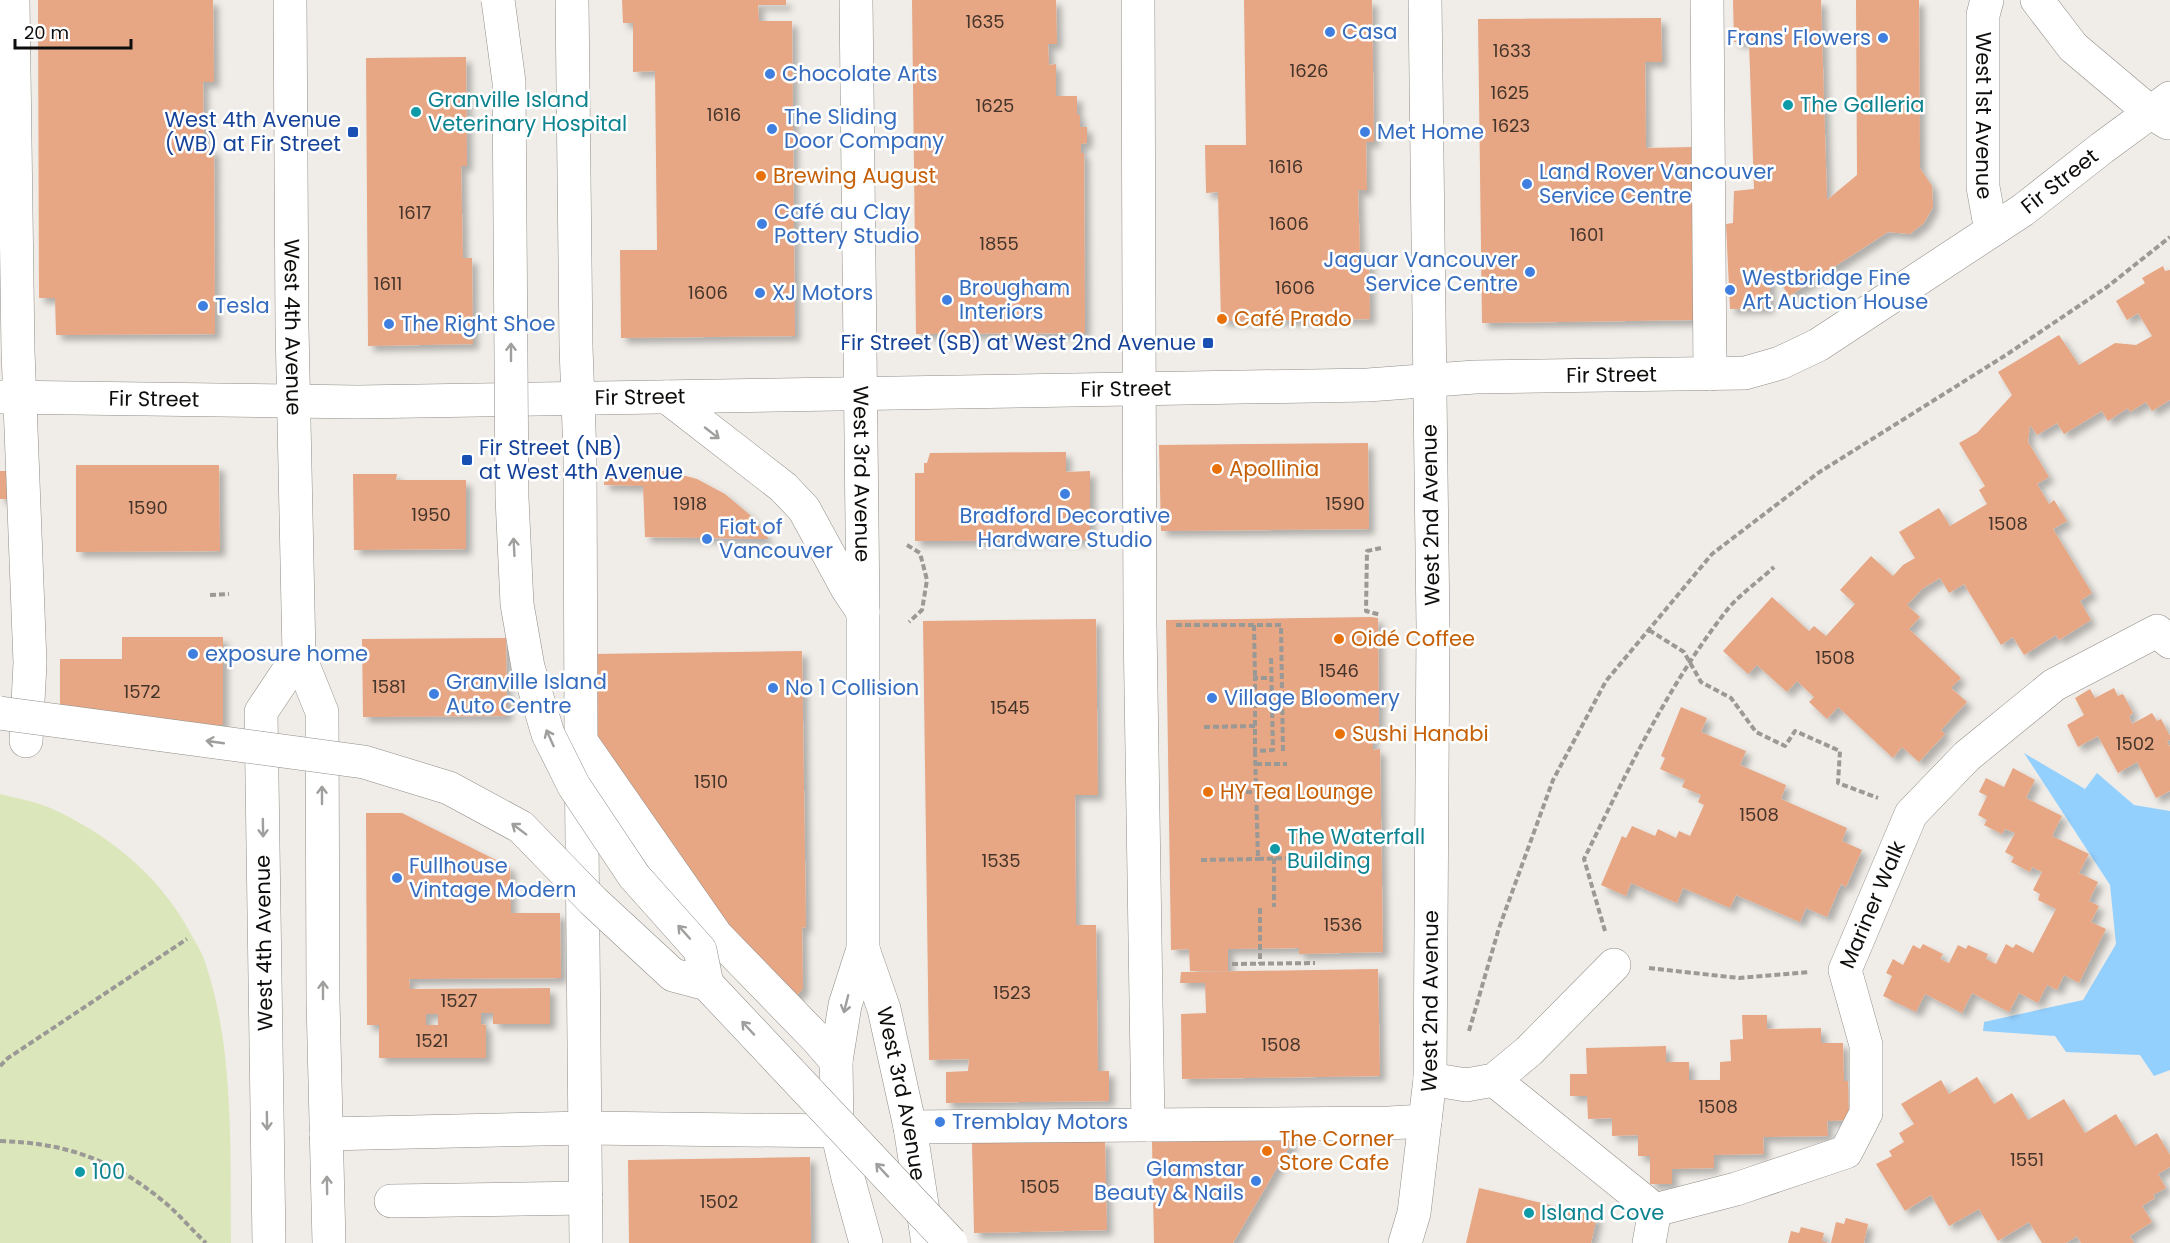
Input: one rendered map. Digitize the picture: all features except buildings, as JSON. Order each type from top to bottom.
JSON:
[{"type":"main road","points":[[13,0],[10,397],[30,663],[26,741]]},
{"type":"main road","name":"West 4th Avenue","points":[[290,0],[299,655],[322,712],[323,988],[329,1243]]},
{"type":"main road","points":[[498,0],[509,82],[512,498],[517,604],[528,667],[548,734],[574,786],[634,876],[700,950],[707,984],[951,1243]]},
{"type":"main road","points":[[572,0],[580,456],[586,1243]]},
{"type":"main road","name":"West 3rd Avenue","points":[[856,0],[863,612],[863,949],[845,1005],[836,1061],[837,1131],[866,1243]]},
{"type":"main road","points":[[1138,0],[1140,626],[1148,1125]]},
{"type":"main road","name":"West 2nd Avenue","points":[[1405,1243],[1414,1213],[1430,1079],[1433,628],[1425,0]]},
{"type":"main road","points":[[1707,0],[1710,374]]},
{"type":"main road","name":"West 1st Avenue","points":[[1987,0],[1983,15],[1983,187],[1991,231]]},
{"type":"main road","points":[[2037,0],[2073,48],[2163,112]]},
{"type":"main road","name":"Fir Street","points":[[10,397],[294,401],[667,397],[1368,385],[1475,377],[1745,373],[1780,363],[1818,345],[2024,210],[2102,148],[2163,112]]},
{"type":"main road","points":[[667,397],[783,487],[804,510],[847,588],[863,612]]},
{"type":"main road","name":"Mariner Walk","points":[[1655,1210],[1736,1189],[1846,1152],[1866,1113],[1866,1045],[1845,970],[1911,814],[1967,756],[2054,685],[2157,631],[2170,642]]},
{"type":"main road","name":"West 4th Avenue","points":[[269,1243],[261,712],[299,655]]},
{"type":"main road","points":[[0,713],[364,762],[449,788],[520,827],[593,901],[673,975],[707,984]]},
{"type":"main road","points":[[581,741],[716,935],[836,1061]]},
{"type":"main road","name":"West 3rd Avenue","points":[[863,949],[884,1009],[910,1127],[928,1243]]},
{"type":"main road","points":[[1430,1079],[1466,1085],[1494,1080],[1529,1052],[1614,965]]},
{"type":"main road","points":[[1494,1080],[1655,1210],[1649,1243]]},
{"type":"main road","points":[[910,1127],[1425,1121]]},
{"type":"main road","points":[[326,1134],[586,1128],[837,1131]]},
{"type":"main road","points":[[391,1201],[586,1198]]},
{"type":"path","points":[[1430,1079],[1469,1030],[1499,928],[1553,780],[1606,681],[1712,554],[1818,473],[2006,355],[2107,286],[2170,237]]},
{"type":"path","points":[[908,545],[920,553],[927,580],[922,610],[909,622]]},
{"type":"path","points":[[1381,548],[1367,550],[1365,575],[1366,611],[1381,615]]},
{"type":"path","points":[[1774,567],[1728,608],[1690,663],[1634,758],[1584,860],[1614,965],[1739,978],[1845,970]]},
{"type":"path","points":[[210,595],[229,594]]},
{"type":"path","points":[[1167,625],[1281,625],[1283,753]]},
{"type":"path","points":[[1254,625],[1258,859]]},
{"type":"path","points":[[1648,630],[1684,652],[1701,682],[1731,698],[1756,732],[1785,746],[1795,731],[1840,751],[1838,783],[1874,796],[1911,814]]},
{"type":"path","points":[[1255,751],[1273,750],[1271,658]]},
{"type":"path","points":[[1255,678],[1271,678]]},
{"type":"path","points":[[1204,727],[1255,726]]},
{"type":"path","points":[[1256,764],[1287,764]]},
{"type":"path","points":[[1228,792],[1257,792]]},
{"type":"path","points":[[1274,858],[1274,907]]},
{"type":"path","points":[[1201,860],[1289,858]]},
{"type":"path","points":[[1260,908],[1260,964]]},
{"type":"path","points":[[0,1066],[65,1018],[187,939]]},
{"type":"path","points":[[1232,964],[1315,963]]},
{"type":"path","points":[[0,1140],[75,1151],[101,1160],[131,1177],[164,1202],[206,1243]]},
{"type":"green space","points":[[0,794],[42,805],[69,817],[109,841],[144,871],[160,889],[187,927],[200,951],[214,993],[226,1063],[230,1136],[231,1243],[0,1243]]},
{"type":"water","points":[[2024,753],[2085,789],[2097,773],[2134,805],[2170,811],[2170,1070],[2154,1076],[2140,1055],[2066,1052],[2055,1036],[1983,1031],[1984,1022],[2083,1000],[2116,944],[2110,885]]},
{"type":"place","name":"Casa","points":[[1330,32]]},
{"type":"place","name":"Frans' Flowers","points":[[1883,38]]},
{"type":"place","name":"Chocolate Arts","points":[[770,74]]},
{"type":"place","name":"The Galleria","points":[[1788,105]]},
{"type":"place","name":"Granville Island Veterinary Hospital","points":[[416,112]]},
{"type":"place","name":"The Sliding Door Company","points":[[772,129]]},
{"type":"place","name":"West 4th Avenue (WB) at Fir Street","points":[[353,132]]},
{"type":"place","name":"Met Home","points":[[1365,132]]},
{"type":"place","name":"Brewing August","points":[[761,176]]},
{"type":"place","name":"Land Rover Vancouver Service Centre","points":[[1527,184]]},
{"type":"place","name":"Café au Clay Pottery Studio","points":[[762,224]]},
{"type":"place","name":"Jaguar Vancouver Service Centre","points":[[1530,272]]},
{"type":"place","name":"Westbridge Fine Art Auction House","points":[[1730,290]]},
{"type":"place","name":"XJ Motors","points":[[760,293]]},
{"type":"place","name":"Brougham Interiors","points":[[947,300]]},
{"type":"place","name":"Tesla","points":[[203,306]]},
{"type":"place","name":"Café Prado","points":[[1222,319]]},
{"type":"place","name":"The Right Shoe","points":[[389,324]]},
{"type":"place","name":"Fir Street (SB) at West 2nd Avenue","points":[[1208,343]]},
{"type":"place","name":"Fir Street (NB) at West 4th Avenue","points":[[467,460]]},
{"type":"place","name":"Apollinia","points":[[1217,469]]},
{"type":"place","name":"Bradford Decorative Hardware Studio","points":[[1065,494]]},
{"type":"place","name":"Fiat of Vancouver","points":[[707,539]]},
{"type":"place","name":"Oidé Coffee","points":[[1339,639]]},
{"type":"place","name":"exposure home","points":[[193,654]]},
{"type":"place","name":"No 1 Collision","points":[[773,688]]},
{"type":"place","name":"Granville Island Auto Centre","points":[[434,694]]},
{"type":"place","name":"Village Bloomery","points":[[1212,698]]},
{"type":"place","name":"Sushi Hanabi","points":[[1340,734]]},
{"type":"place","name":"HY Tea Lounge","points":[[1208,792]]},
{"type":"place","name":"The Waterfall Building","points":[[1275,849]]},
{"type":"place","name":"Fullhouse Vintage Modern","points":[[397,878]]},
{"type":"place","name":"Tremblay Motors","points":[[940,1122]]},
{"type":"place","name":"The Corner Store Cafe","points":[[1267,1151]]},
{"type":"place","name":"100","points":[[80,1172]]},
{"type":"place","name":"Glamstar Beauty & Nails","points":[[1256,1181]]},
{"type":"place","name":"Island Cove","points":[[1529,1213]]}]
